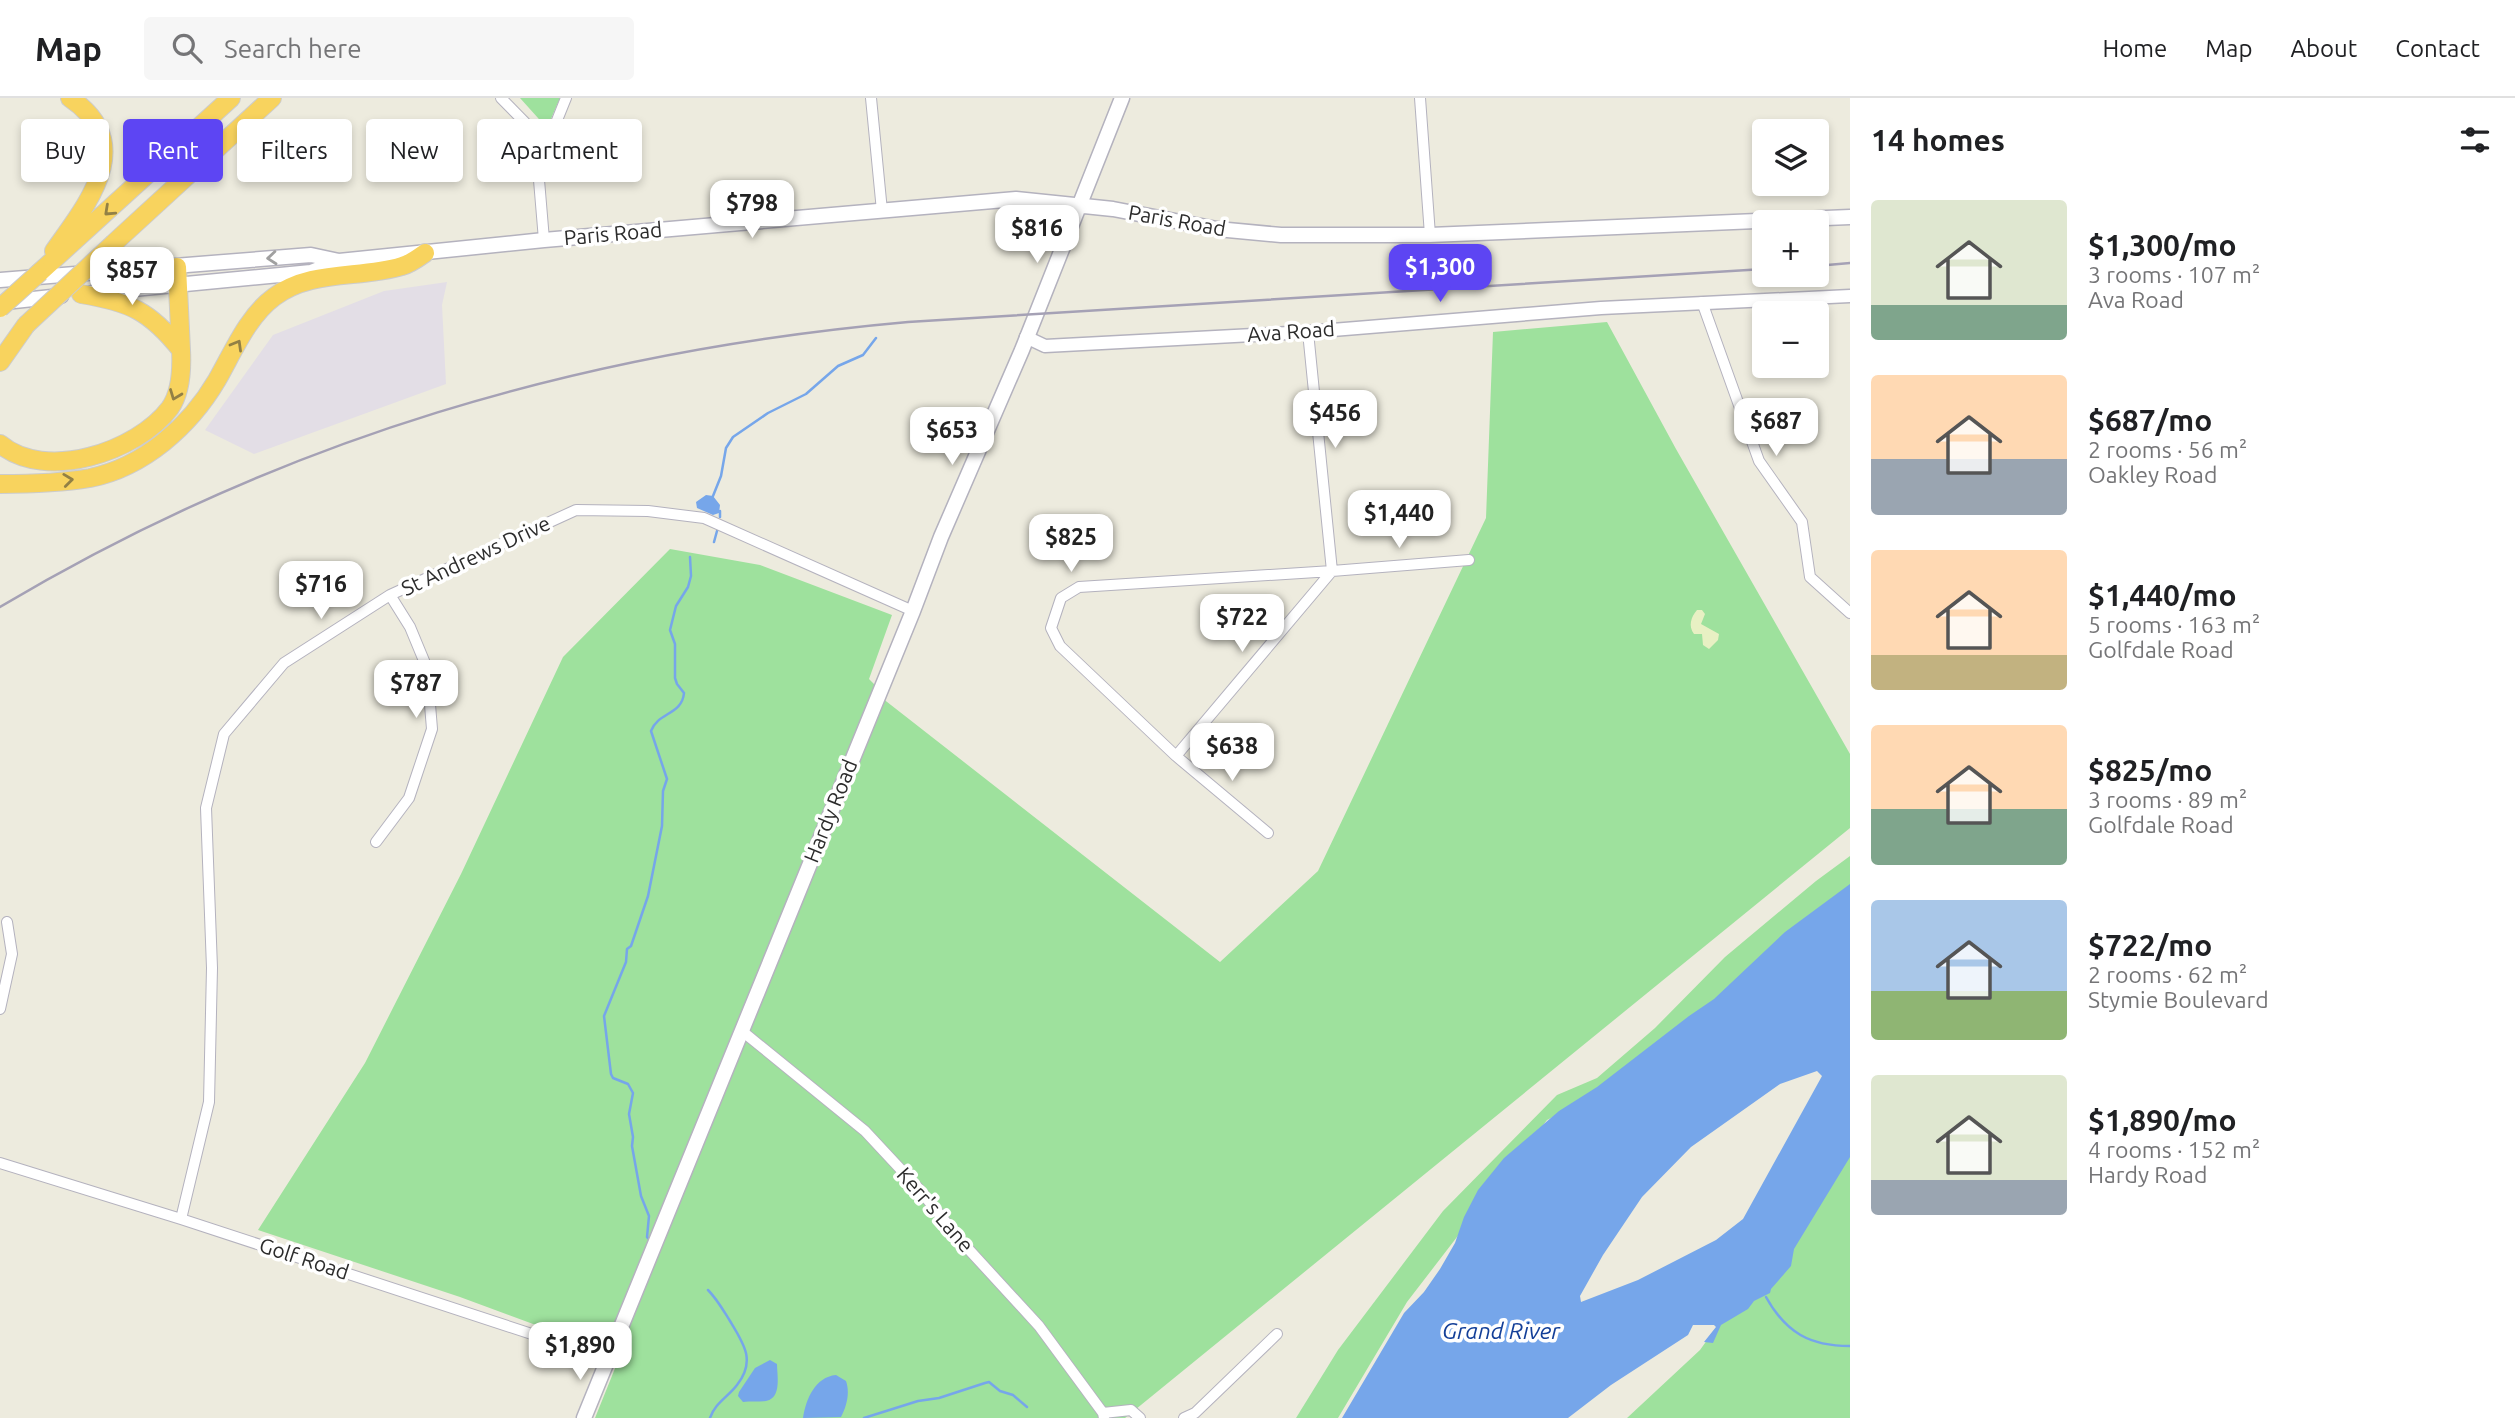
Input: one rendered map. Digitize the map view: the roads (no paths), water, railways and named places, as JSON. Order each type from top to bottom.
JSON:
[{"type":"highway","points":[[61,249],[93,194],[103,158],[101,140],[95,124],[84,109],[70,98]]},
{"type":"highway","points":[[0,305],[40,272],[61,249],[231,98]]},
{"type":"highway","points":[[0,349],[272,98]]},
{"type":"highway","points":[[0,484],[64,482],[93,477],[126,465],[154,449],[190,417],[215,383],[247,328],[274,296],[291,286],[324,277],[403,266],[425,253]]},
{"type":"highway","points":[[0,444],[11,453],[24,458],[51,462],[86,457],[130,440],[156,422],[170,407],[180,381],[178,276]]},
{"type":"highway","points":[[80,294],[113,299],[146,314],[159,324],[181,350]]},
{"type":"highway","points":[[0,362],[26,325]]},
{"type":"main road","name":"Hardy Road","points":[[584,1418],[1122,98]]},
{"type":"main road","name":"Paris Road","points":[[0,305],[311,255],[339,261],[544,240],[1016,199],[1079,205],[1217,229],[1281,235],[1430,235],[1850,217]]},
{"type":"main road","name":"Paris Road","points":[[0,280],[178,276]]},
{"type":"street","points":[[501,98],[522,119]]},
{"type":"street","points":[[558,119],[566,98]]},
{"type":"street","points":[[871,98],[882,211]]},
{"type":"street","points":[[1420,98],[1430,235]]},
{"type":"street","points":[[539,182],[544,240]]},
{"type":"street","name":"Ava Road","points":[[1026,337],[1045,345],[1308,332],[1601,308],[1850,296]]},
{"type":"street","points":[[1702,302],[1759,461],[1802,522],[1810,577],[1850,613]]},
{"type":"street","points":[[1176,756],[1332,571],[1308,332]]},
{"type":"street","name":"St Andrews Drive","points":[[181,1219],[209,1102],[212,968],[206,808],[224,734],[284,663],[390,594],[576,510],[648,511],[704,518],[914,611]]},
{"type":"street","points":[[1268,833],[1176,756],[1060,646],[1051,628],[1061,598],[1079,587],[1469,560]]},
{"type":"street","points":[[376,842],[409,798],[432,729],[427,668],[410,627],[390,594]]},
{"type":"street","points":[[0,1009],[12,954],[7,922]]},
{"type":"street","name":"Kerr's Lane","points":[[742,1031],[865,1131],[1039,1326],[1104,1415],[1131,1410],[1140,1418]]},
{"type":"street","name":"Golf Road","points":[[0,1163],[181,1219],[608,1359]]},
{"type":"street","points":[[1184,1418],[1195,1413],[1277,1334]]},
{"type":"water","points":[[706,495],[713,496],[720,505],[719,513],[713,515],[697,508],[696,502]]},
{"type":"water","name":"Grand River","points":[[1850,884],[1850,1157],[1794,1249],[1791,1266],[1770,1293],[1721,1325],[1713,1343],[1704,1342],[1716,1327],[1714,1325],[1693,1325],[1688,1335],[1611,1385],[1568,1418],[1342,1418],[1404,1313],[1424,1292],[1440,1269],[1455,1243],[1478,1190],[1504,1158],[1559,1111],[1597,1087],[1714,999],[1785,932]],"holes":[[[1817,1071],[1822,1076],[1743,1219],[1716,1240],[1638,1280],[1581,1302],[1580,1296],[1603,1255],[1642,1197],[1691,1147],[1780,1084]]]},
{"type":"water","points":[[770,1360],[777,1364],[778,1386],[774,1396],[766,1401],[743,1402],[738,1396],[739,1392],[755,1368]]},
{"type":"water","points":[[836,1375],[846,1381],[848,1390],[841,1417],[803,1418],[806,1404],[817,1384]]},
{"type":"waterway","points":[[713,496],[721,476],[726,448],[733,437],[768,413],[806,394],[838,366],[863,355],[876,338]]},
{"type":"waterway","points":[[720,511],[720,517]]},
{"type":"waterway","points":[[714,542],[717,531]]},
{"type":"waterway","points":[[650,1240],[647,1237],[649,1216],[641,1196],[632,1146],[629,1114],[633,1093],[628,1084],[613,1078],[611,1074],[604,1016],[648,896],[662,826],[663,791],[667,779],[651,731],[659,720],[679,706],[684,693],[675,678],[675,644],[670,630],[676,606],[688,587],[691,576],[690,557]]},
{"type":"waterway","points":[[708,1290],[740,1337],[747,1360],[743,1376],[715,1408],[710,1418]]},
{"type":"waterway","points":[[1766,1297],[1782,1320],[1800,1335],[1823,1343],[1850,1346]]},
{"type":"waterway","points":[[864,1418],[989,1382],[1000,1391],[1013,1395],[1027,1407]]},
{"type":"railway","points":[[1829,265],[1850,263]]},
{"type":"railway","points":[[0,607],[107,548],[215,496],[325,451],[438,412],[552,381],[668,355],[787,336],[908,322],[1752,270]]}]
